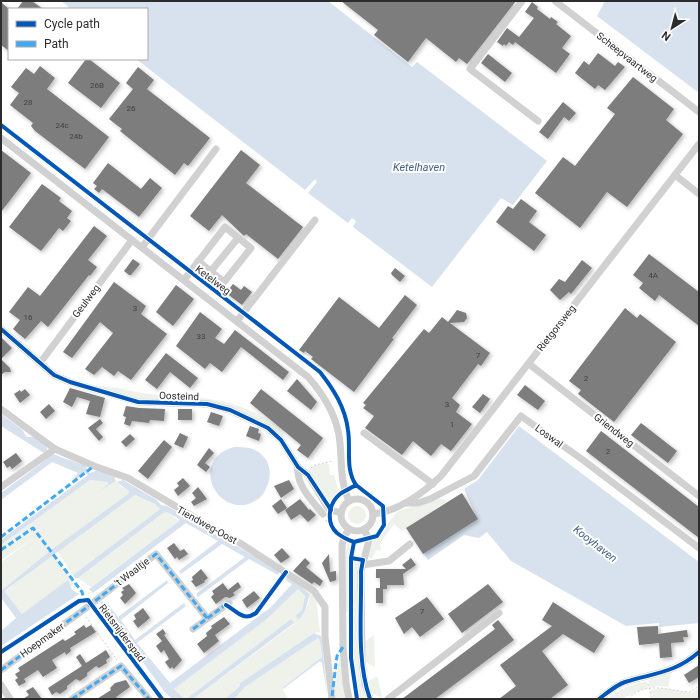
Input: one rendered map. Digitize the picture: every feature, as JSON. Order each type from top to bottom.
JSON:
[{"type":"street","points":[[522,1],[470,69],[538,121]]},
{"type":"street","name":"Scheepvaartweg","points":[[555,1],[699,112]]},
{"type":"street","name":"Ketelweg","points":[[1,138],[308,377],[318,388],[328,404],[338,428],[342,485],[349,501]]},
{"type":"street","name":"Rietgorsweg","points":[[373,514],[384,513],[405,503],[441,476],[699,144]]},
{"type":"street","points":[[142,247],[216,149]]},
{"type":"street","points":[[675,175],[699,194]]},
{"type":"street","points":[[237,321],[315,220]]},
{"type":"street","points":[[184,280],[198,261],[225,228],[251,248],[224,282],[198,261]]},
{"type":"street","points":[[211,271],[238,238]]},
{"type":"street","name":"Geulweg","points":[[40,363],[132,240]]},
{"type":"street","name":"Oosteind","points":[[1,330],[54,375],[70,382],[138,402],[207,404],[230,410],[268,428],[281,440],[298,467],[305,472],[331,510]]},
{"type":"street","name":"Griendweg","points":[[529,364],[699,496]]},
{"type":"street","name":"Tiendweg-Oost","points":[[1,409],[54,450],[128,478],[240,543],[314,591],[325,607],[325,637],[330,698]]},
{"type":"street","name":"Loswal","points":[[405,503],[418,503],[430,499],[474,476],[521,416],[583,460],[699,548]]},
{"type":"street","points":[[364,433],[432,484]]},
{"type":"street","points":[[1,487],[54,450]]},
{"type":"street","name":"Oosteind","points":[[298,467],[299,480],[323,514]]},
{"type":"street","points":[[358,499],[364,500],[371,507],[373,514],[371,522],[364,529],[357,531],[349,529],[343,522],[341,513],[343,506],[349,501],[358,499]]},
{"type":"street","points":[[331,510],[341,513]]},
{"type":"street","points":[[349,529],[344,537],[344,647],[346,683],[349,699]]},
{"type":"street","points":[[364,529],[369,540],[362,565],[362,662],[365,684],[370,699]]},
{"type":"street","points":[[362,565],[372,565],[390,561],[410,544]]},
{"type":"street","name":"'t Waaltje","points":[[82,611],[156,554],[206,618]]},
{"type":"street","points":[[193,630],[206,618],[228,603]]},
{"type":"street","name":"Hoepmaker","points":[[1,670],[82,611]]},
{"type":"street","points":[[388,699],[499,613]]},
{"type":"street","points":[[599,699],[624,682],[674,669],[685,664],[699,652]]},
{"type":"street","points":[[72,699],[122,666],[149,699]]},
{"type":"street","points":[[1,685],[10,699]]},
{"type":"path","points":[[305,472],[316,465],[333,461]]},
{"type":"path","points":[[331,510],[330,516],[332,526]]},
{"type":"path","points":[[323,514],[330,526],[332,526],[338,534],[344,537]]},
{"type":"path","points":[[82,611],[122,666]]},
{"type":"path","points":[[648,681],[652,699]]},
{"type":"path","points":[[628,699],[638,692],[649,689],[662,687],[690,692],[699,686]]},
{"type":"shaded area","points":[[87,385],[119,388],[139,393],[203,398],[219,401],[250,411],[266,419],[283,430],[282,432],[285,434],[280,440],[264,422],[225,407],[149,401]]},
{"type":"shaded area","points":[[327,463],[329,465],[330,475],[334,475],[339,492],[330,504],[308,470],[316,465]]},
{"type":"shaded area","points":[[90,480],[108,482],[108,484],[99,492],[116,480],[119,481],[120,486],[129,491],[128,494],[51,550],[1,592],[1,562],[34,538],[1,560],[1,545]]},
{"type":"shaded area","points":[[135,495],[155,504],[160,509],[73,575],[57,551]]},
{"type":"shaded area","points":[[440,498],[447,501],[402,531],[394,524],[380,543],[381,551],[376,550],[372,559],[368,557],[373,541],[397,512]]},
{"type":"shaded area","points":[[357,506],[363,509],[366,515],[363,521],[357,524],[351,521],[348,515],[351,509]]},
{"type":"shaded area","points":[[167,512],[179,521],[91,587],[78,578],[163,513]]},
{"type":"shaded area","points":[[347,542],[350,546],[349,613],[346,611]]},
{"type":"shaded area","points":[[52,554],[72,579],[73,584],[70,588],[68,581],[22,614],[5,592]]},
{"type":"shaded area","points":[[354,560],[358,562],[358,658],[360,678],[365,699],[359,699],[353,667],[352,562]]},
{"type":"shaded area","points":[[298,589],[305,596],[302,610],[295,616],[299,620],[303,614],[307,607],[309,592],[316,597],[320,632],[314,633],[240,683],[240,686],[225,699],[193,699],[294,624],[291,619],[186,699],[174,689],[267,619]]},
{"type":"shaded area","points":[[374,635],[375,667],[365,662],[364,642]]},
{"type":"shaded area","points":[[318,638],[322,657],[282,688],[288,699],[234,699],[245,687]]},
{"type":"shaded area","points":[[340,656],[345,699],[333,699],[333,695]]},
{"type":"shaded area","points":[[671,674],[668,687],[658,686],[650,688],[648,680]]},
{"type":"shaded area","points":[[377,676],[383,699],[372,693],[367,682]]},
{"type":"shaded area","points":[[647,681],[648,688],[626,697],[610,699],[610,696],[628,686]]},
{"type":"shaded area","points":[[662,688],[691,693],[699,688],[699,699],[653,699],[650,690]]},
{"type":"water","name":"Ketelhaven","points":[[61,1],[328,1],[412,67],[417,62],[547,161],[513,205],[501,198],[432,287],[353,227],[356,221],[352,218],[348,223],[308,193],[317,182],[315,179],[305,190],[137,60],[148,60],[148,8],[70,8]]},
{"type":"water","points":[[605,1],[699,1],[699,93],[597,16]]},
{"type":"water","points":[[1,414],[23,430],[27,437],[35,437],[47,445],[47,450],[60,457],[86,466],[87,471],[90,473],[98,470],[115,477],[115,481],[99,492],[108,484],[108,482],[90,480],[1,545],[1,540],[88,475],[85,472],[75,481],[73,479],[78,473],[52,462],[1,500],[1,493],[47,459],[44,453],[1,426]]},
{"type":"water","name":"Kooyhaven","points":[[519,426],[699,562],[699,623],[659,627],[659,623],[626,626],[511,561],[487,532],[479,538],[464,535],[428,560],[423,553],[477,518],[464,489],[478,480]]},
{"type":"water","points":[[234,447],[255,450],[265,459],[270,470],[270,476],[263,494],[251,503],[239,505],[228,502],[219,495],[212,485],[210,474],[212,463],[220,454]]},
{"type":"water","points":[[123,480],[157,500],[161,505],[167,506],[280,571],[278,575],[249,559],[198,597],[196,594],[245,557],[222,544],[181,574],[179,571],[218,541],[186,523],[93,593],[89,589],[179,521],[179,519],[167,512],[163,513],[78,578],[75,578],[73,575],[160,509],[155,504],[135,495],[6,590],[5,592],[22,614],[68,580],[72,590],[79,594],[1,646],[1,631],[16,618],[1,598],[1,591],[51,550],[128,494],[129,491],[118,483],[119,481]]},
{"type":"water","points":[[288,576],[310,594],[305,611],[299,620],[295,616],[302,610],[305,596],[298,589],[267,619],[174,689],[185,699],[172,699],[164,691],[100,604],[102,601],[108,604],[118,617],[167,580],[168,583],[121,620],[135,640],[184,603],[186,606],[137,643],[170,683],[271,607],[292,584],[285,580]]},
{"type":"water","points":[[291,619],[294,623],[193,699],[186,699]]},
{"type":"water","points":[[314,633],[321,636],[327,694],[322,663],[320,661],[283,689],[282,688],[322,657],[318,638],[245,687],[234,699],[225,699],[240,686],[240,683]]},
{"type":"building","points":[[23,1],[32,1],[42,8],[18,8]]},
{"type":"building","points":[[341,1],[516,1],[467,64],[459,58],[456,62],[426,38],[408,62],[374,35],[378,30]]},
{"type":"building","points":[[1,2],[8,8],[8,50],[1,45]]},
{"type":"building","points":[[532,2],[538,7],[537,9],[550,19],[551,17],[558,22],[556,24],[571,36],[562,48],[570,54],[556,73],[515,42],[513,45],[509,42],[506,46],[504,44],[503,46],[497,42],[507,28],[519,37],[534,18],[525,12]]},
{"type":"building","points":[[598,53],[615,66],[618,62],[625,67],[605,90],[598,85],[595,89],[575,73],[584,61],[589,65]]},
{"type":"building","points":[[488,54],[512,73],[505,82],[481,63]]},
{"type":"building","points":[[85,60],[90,60],[120,83],[101,108],[68,83]]},
{"type":"building","points":[[40,66],[55,78],[47,89],[109,137],[85,169],[35,131],[31,126],[33,123],[10,105],[19,93],[11,87],[26,68],[34,74]]},
{"type":"building","points":[[138,67],[154,80],[147,89],[210,138],[188,166],[184,163],[175,175],[120,131],[122,129],[109,119],[133,89],[126,83]]},
{"type":"building","points":[[633,77],[674,109],[666,120],[683,134],[627,207],[607,192],[580,228],[535,193],[563,157],[575,166],[615,114],[607,108]]},
{"type":"building","points":[[563,102],[576,113],[569,121],[564,117],[548,139],[539,132]]},
{"type":"building","points":[[1,150],[31,173],[1,212]]},
{"type":"building","points":[[241,150],[260,165],[246,183],[303,227],[278,259],[246,234],[244,236],[222,215],[209,231],[190,216]]},
{"type":"building","points":[[108,163],[141,189],[150,178],[162,188],[139,217],[102,189],[99,193],[94,189],[97,186],[93,183]]},
{"type":"building","points":[[42,184],[61,198],[59,201],[72,211],[67,218],[71,221],[63,231],[59,228],[41,251],[9,227]]},
{"type":"building","points":[[521,199],[537,211],[529,222],[546,235],[534,251],[496,222],[508,206],[513,209]]},
{"type":"building","points":[[94,226],[107,236],[88,260],[97,267],[48,327],[41,321],[25,339],[13,329],[20,320],[9,312],[28,287],[40,296]]},
{"type":"building","points":[[649,254],[699,292],[699,326],[659,295],[655,301],[639,288],[643,283],[633,275]]},
{"type":"building","points":[[133,259],[140,264],[131,275],[129,275],[124,271]]},
{"type":"building","points":[[582,260],[592,268],[571,294],[569,292],[560,300],[550,290],[559,279],[565,282]]},
{"type":"building","points":[[395,268],[405,276],[400,282],[391,273]]},
{"type":"building","points":[[114,282],[146,306],[141,314],[167,334],[131,380],[118,371],[114,376],[102,367],[94,375],[85,369],[113,333],[100,322],[72,358],[63,352]]},
{"type":"building","points":[[233,284],[241,290],[244,286],[252,292],[242,305],[226,293]]},
{"type":"building","points":[[176,285],[194,299],[173,326],[156,312]]},
{"type":"building","points":[[405,295],[417,305],[392,338],[394,339],[354,392],[311,359],[313,357],[305,351],[304,353],[299,350],[339,297],[379,328]]},
{"type":"building","points":[[625,308],[637,318],[640,314],[676,342],[614,422],[578,394],[581,390],[569,381]]},
{"type":"building","points":[[457,310],[466,313],[467,318],[464,322],[450,323],[490,353],[481,366],[478,364],[452,398],[460,405],[456,412],[472,424],[451,451],[441,444],[431,456],[413,441],[402,455],[365,428],[374,416],[363,408],[366,405],[363,403],[424,329],[429,333],[442,317],[448,322]]},
{"type":"building","points":[[200,312],[222,329],[215,338],[224,344],[235,330],[289,372],[283,380],[241,347],[222,372],[210,363],[205,369],[176,346]]},
{"type":"building","points":[[1,337],[12,348],[1,359]]},
{"type":"building","points":[[166,353],[198,378],[190,388],[170,372],[157,389],[145,380]]},
{"type":"building","points":[[1,359],[10,368],[11,372],[5,372],[1,375]]},
{"type":"building","points":[[297,379],[317,402],[311,410],[287,391]]},
{"type":"building","points":[[525,385],[545,401],[538,410],[517,395]]},
{"type":"building","points":[[70,388],[105,398],[100,417],[86,414],[90,401],[77,397],[72,407],[63,402]]},
{"type":"building","points":[[25,389],[30,395],[20,403],[14,394]]},
{"type":"building","points":[[261,389],[323,438],[308,458],[297,450],[301,445],[250,403]]},
{"type":"building","points":[[483,394],[490,399],[480,413],[472,407]]},
{"type":"building","points":[[49,404],[55,411],[46,419],[40,412]]},
{"type":"building","points":[[126,406],[165,409],[164,421],[150,420],[149,423],[132,421],[130,426],[124,424],[126,417],[123,416]]},
{"type":"building","points":[[178,409],[192,409],[192,420],[178,420]]},
{"type":"building","points":[[211,412],[223,416],[219,426],[207,422]]},
{"type":"building","points":[[100,419],[103,423],[96,429],[103,437],[99,441],[88,428]]},
{"type":"building","points":[[641,423],[677,451],[668,463],[631,435]]},
{"type":"building","points":[[250,426],[259,429],[258,433],[261,434],[259,441],[246,436]]},
{"type":"building","points":[[601,431],[699,507],[699,538],[586,451]]},
{"type":"building","points":[[180,433],[188,437],[183,448],[174,444]]},
{"type":"building","points":[[130,434],[135,439],[126,447],[121,442]]},
{"type":"building","points":[[164,440],[172,447],[148,479],[138,471]]},
{"type":"building","points":[[209,448],[214,453],[205,463],[210,467],[206,472],[197,465]]},
{"type":"building","points":[[16,453],[22,461],[12,469],[10,466],[7,468],[3,462]]},
{"type":"building","points":[[183,478],[190,486],[178,496],[174,490],[179,486],[177,483]]},
{"type":"building","points":[[289,480],[294,489],[281,498],[274,486]]},
{"type":"building","points":[[198,487],[207,499],[194,506],[191,502],[196,498],[192,493]]},
{"type":"building","points":[[462,493],[478,519],[423,554],[406,528]]},
{"type":"building","points":[[281,499],[287,508],[278,514],[272,506]]},
{"type":"building","points":[[300,499],[309,510],[310,509],[316,515],[308,522],[300,514],[291,520],[285,510]]},
{"type":"building","points":[[174,543],[180,551],[184,549],[188,554],[179,560],[177,557],[175,559],[167,548]]},
{"type":"building","points":[[282,548],[290,557],[281,563],[274,555]]},
{"type":"building","points":[[329,554],[330,572],[336,571],[336,580],[330,582],[322,563]]},
{"type":"building","points":[[305,558],[310,563],[306,567],[323,581],[320,586],[314,582],[312,584],[293,571]]},
{"type":"building","points":[[411,558],[416,565],[403,574],[404,585],[387,585],[387,589],[383,589],[383,603],[376,603],[376,588],[380,588],[380,578],[376,578],[376,569],[406,569],[402,565]]},
{"type":"building","points":[[201,569],[208,578],[204,581],[205,582],[196,587],[191,581],[193,580],[192,577]]},
{"type":"building","points":[[238,582],[241,587],[233,593],[235,595],[230,598],[225,597],[216,604],[211,597],[214,594],[212,591],[223,583],[228,590]]},
{"type":"building","points":[[129,584],[136,593],[125,604],[120,598],[123,595],[121,592],[124,590],[122,588]]},
{"type":"building","points":[[488,584],[503,602],[462,633],[448,614]]},
{"type":"building","points":[[254,591],[260,598],[247,608],[242,600]]},
{"type":"building","points":[[427,597],[444,619],[420,637],[412,627],[404,634],[395,618]]},
{"type":"building","points":[[553,602],[605,636],[594,653],[563,634],[542,651],[568,685],[550,699],[499,699],[516,686],[500,665],[552,626],[542,620]]},
{"type":"building","points":[[143,608],[150,618],[138,628],[133,621],[136,619],[134,615]]},
{"type":"building","points":[[224,617],[230,624],[215,635],[219,641],[204,653],[197,644],[207,636],[206,633],[212,628],[211,626]]},
{"type":"building","points":[[498,620],[514,640],[435,699],[402,699],[495,629],[492,625]]},
{"type":"building","points":[[84,625],[86,628],[91,625],[96,632],[70,648],[71,651],[66,655],[65,652],[52,660],[57,668],[43,677],[38,670],[24,679],[26,682],[19,686],[15,680],[18,678],[15,674],[20,671],[18,668],[63,639],[65,641],[70,638],[76,634],[74,632]]},
{"type":"building","points":[[658,626],[658,634],[687,630],[688,637],[683,637],[684,642],[671,643],[672,657],[660,658],[659,643],[639,645],[637,627]]},
{"type":"building","points":[[163,629],[166,634],[164,635],[182,660],[174,669],[172,667],[170,669],[165,662],[169,659],[164,650],[161,653],[156,646],[162,641],[156,634]]},
{"type":"building","points":[[106,650],[110,657],[106,660],[107,663],[99,668],[96,666],[80,681],[76,679],[60,694],[56,692],[52,695],[48,688],[82,666],[76,657],[80,654],[86,663]]},
{"type":"building","points":[[699,665],[699,677],[689,683],[684,675]]},
{"type":"building","points":[[126,680],[130,687],[116,697],[118,699],[97,699],[111,690],[110,688],[115,683]]},
{"type":"building","points":[[33,687],[42,699],[23,699],[29,695],[26,691]]},
{"type":"marked path","points":[[1,537],[94,466]]},
{"type":"marked path","points":[[1,550],[33,528],[82,592],[84,599]]},
{"type":"marked path","points":[[1,670],[82,611],[156,554],[207,618]]},
{"type":"marked path","points":[[193,629],[228,603]]},
{"type":"marked path","points":[[332,696],[337,656],[343,647]]},
{"type":"marked path","points":[[72,699],[121,666],[149,699]]},
{"type":"cycle path","points":[[1,125],[320,372],[330,385],[342,406],[347,422],[349,437],[349,465],[356,485]]},
{"type":"cycle path","points":[[1,329],[54,375],[70,382],[138,402],[207,404],[230,410],[268,428],[281,440],[298,467],[308,475],[331,510]]},
{"type":"cycle path","points":[[356,485],[383,506],[384,525],[377,536],[354,542],[341,536],[333,529],[330,514],[336,498],[356,485]]},
{"type":"cycle path","points":[[354,542],[351,558],[351,658],[357,699]]},
{"type":"cycle path","points":[[351,558],[363,560],[361,571],[361,652],[370,699]]},
{"type":"cycle path","points":[[226,605],[240,615],[247,616],[256,613],[286,572]]},
{"type":"cycle path","name":"Rietsnijderspad","points":[[1,652],[79,601],[88,600],[162,699]]},
{"type":"cycle path","points":[[599,699],[622,683],[664,672],[690,659],[699,652]]}]
